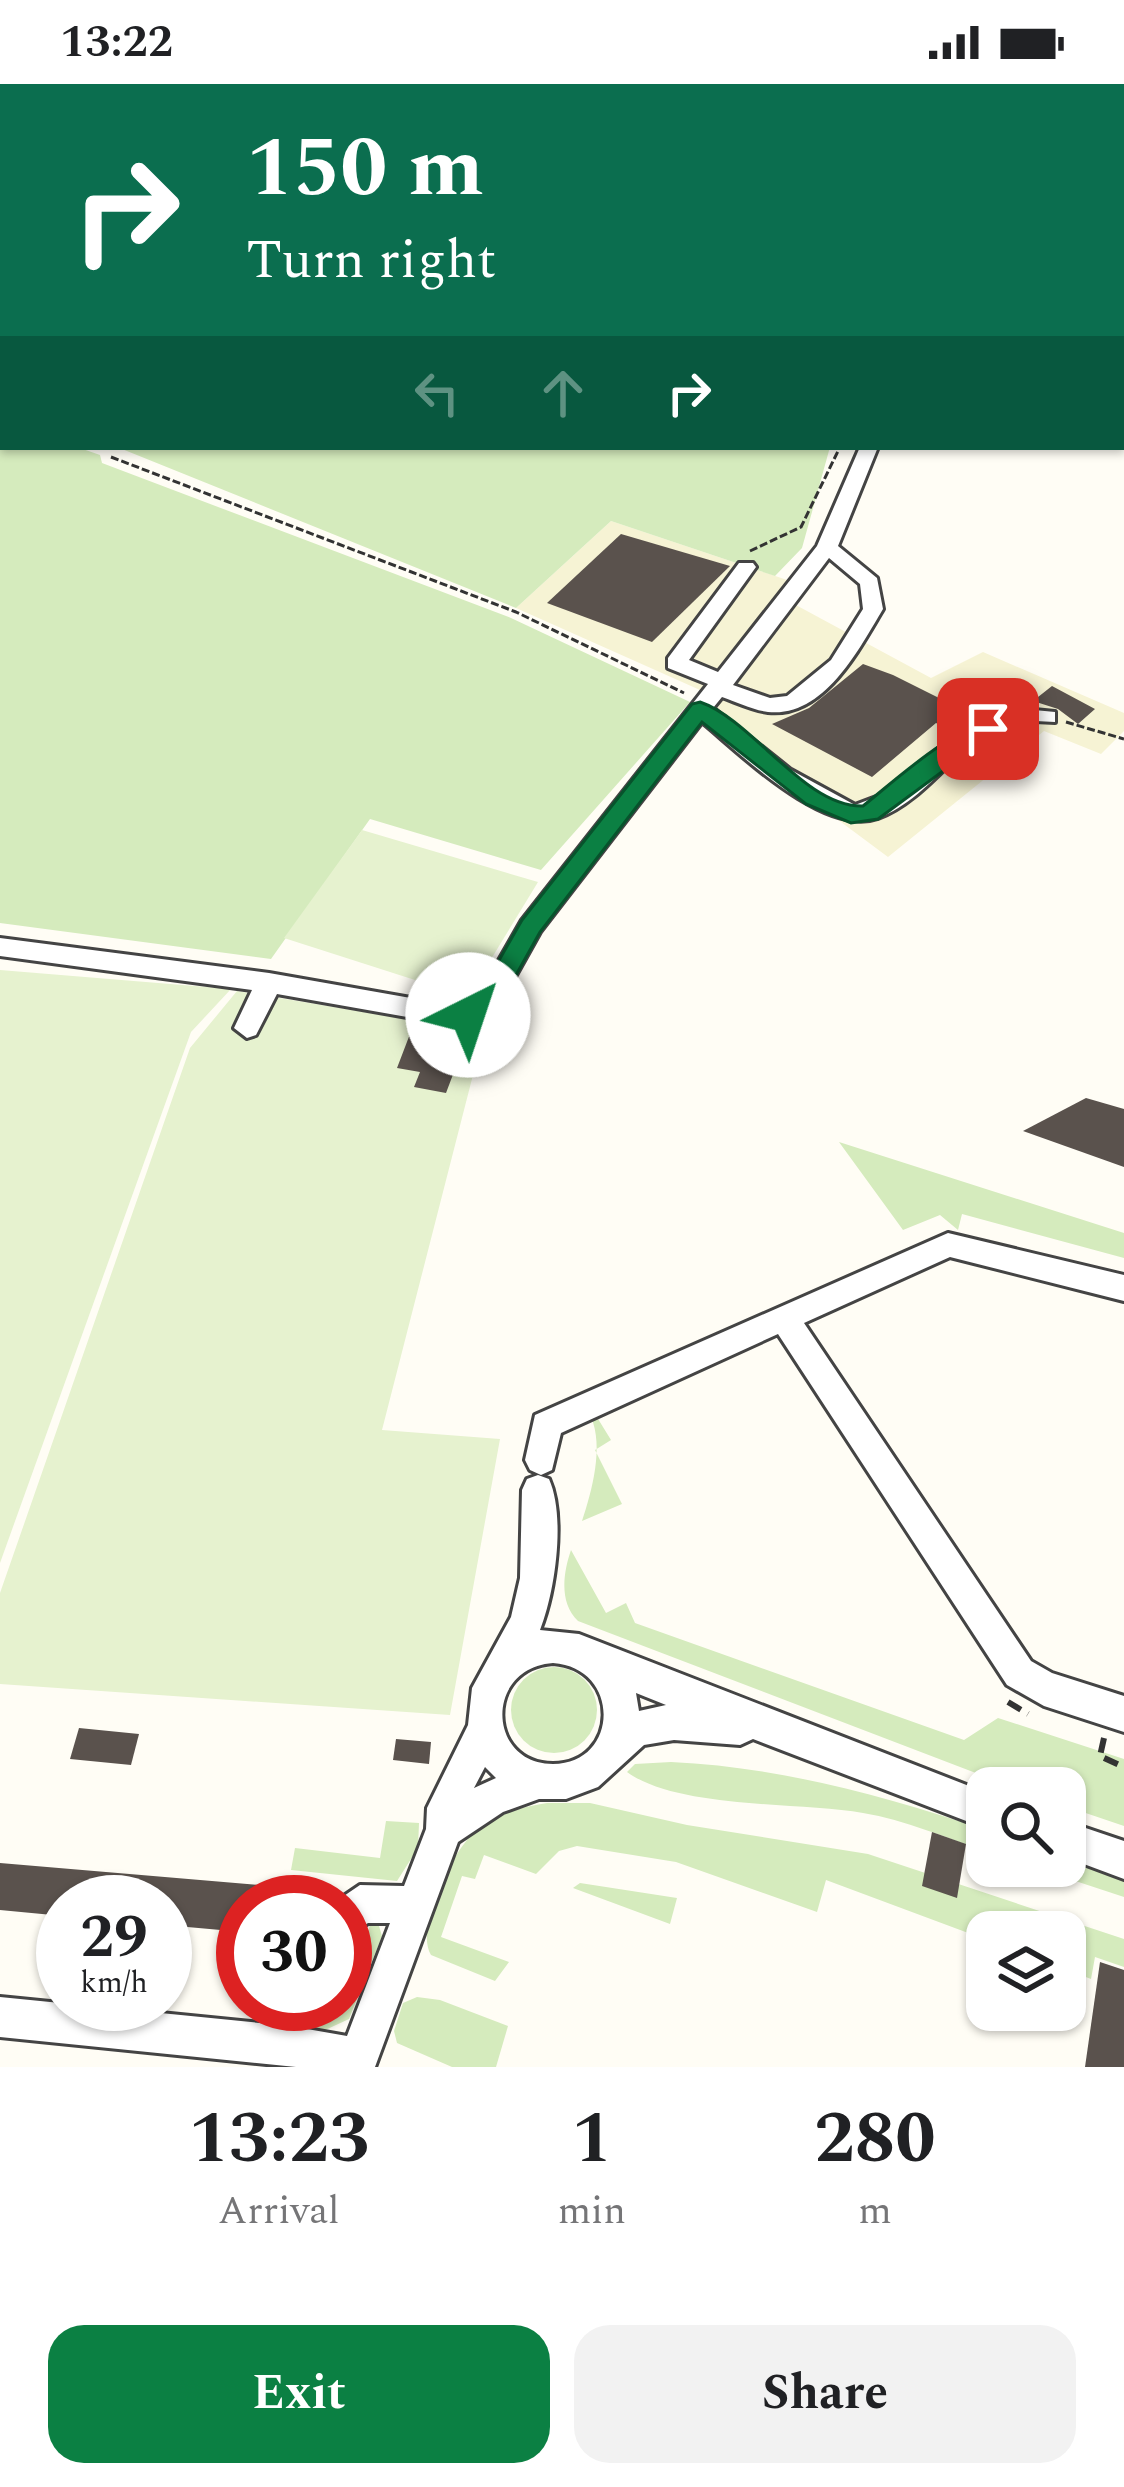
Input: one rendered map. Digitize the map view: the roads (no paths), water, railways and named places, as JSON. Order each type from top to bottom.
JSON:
[{"type":"street","points":[[0,947],[269,983],[458,1016],[478,1011],[487,1004],[531,926],[827,547],[867,450]]},
{"type":"street","points":[[712,696],[769,705],[793,702],[839,664],[873,609],[869,582],[827,547]]},
{"type":"street","points":[[746,559],[676,663],[814,799],[851,814],[869,814],[952,749],[966,746],[1012,712],[1048,717]]},
{"type":"street","points":[[247,1028],[269,983]]},
{"type":"street","points":[[536,1782],[505,1764],[486,1727],[485,1703],[493,1680],[525,1630],[540,1580],[540,1475],[546,1425],[948,1245],[1124,1288]]},
{"type":"street","points":[[783,1316],[1019,1673],[1032,1683],[1124,1714]]},
{"type":"street","points":[[508,1662],[543,1646],[582,1651],[598,1662],[966,1803]]},
{"type":"street","points":[[444,1829],[492,1798],[536,1782],[561,1783],[583,1776],[602,1763],[614,1744],[620,1700],[598,1662]]},
{"type":"street","points":[[614,1744],[642,1726],[667,1723],[774,1731]]},
{"type":"street","points":[[0,2017],[290,2046],[357,2062],[444,1829],[446,1808],[486,1727]]},
{"type":"street","points":[[1086,1846],[1124,1860]]},
{"type":"street","points":[[372,1904],[415,1905]]}]
